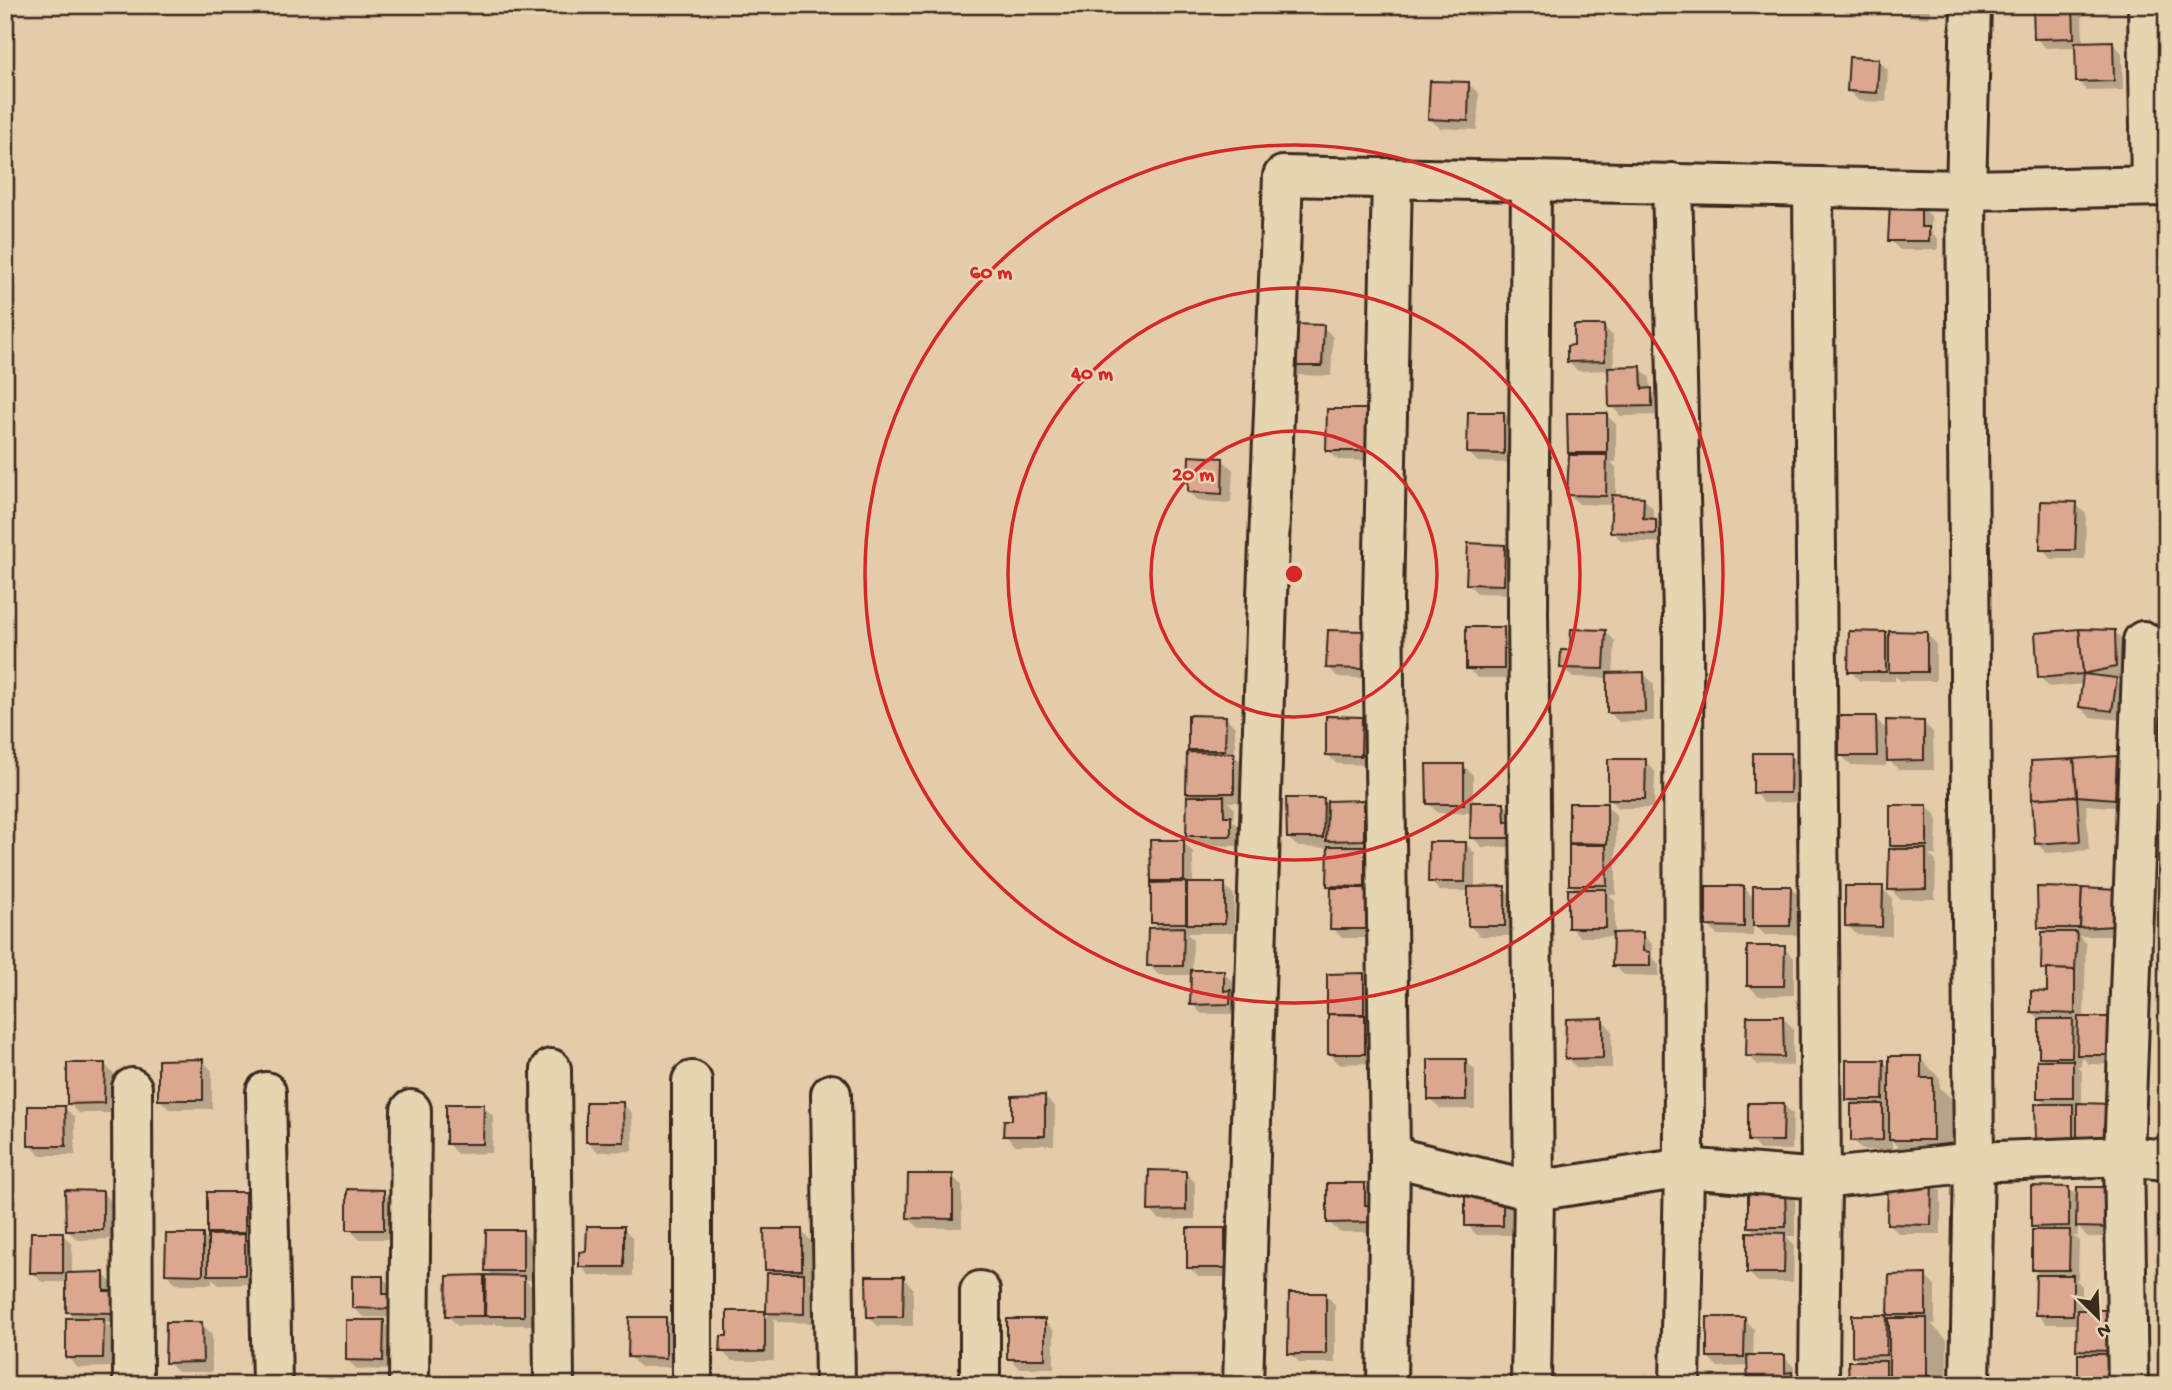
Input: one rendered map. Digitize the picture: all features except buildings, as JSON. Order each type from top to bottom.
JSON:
[{"type":"street","points":[[1970,5],[1966,190],[1974,1162],[1970,1385]]},
{"type":"street","points":[[1243,1385],[1266,610],[1283,176],[1966,190],[2159,186],[2148,5]]},
{"type":"street","points":[[1387,1385],[1390,1156],[1383,601],[1392,178]]},
{"type":"street","points":[[1531,181],[1528,626],[1534,1191],[1531,1385]]},
{"type":"street","points":[[1672,183],[1683,615],[1684,1168],[1680,1385]]},
{"type":"street","points":[[1813,187],[1821,1179],[1819,1385]]},
{"type":"street","points":[[2128,1385],[2124,1156],[2143,641]]},
{"type":"street","points":[[551,1069],[554,1385]]},
{"type":"street","points":[[692,1081],[692,1385]]},
{"type":"street","points":[[132,1088],[133,1385]]},
{"type":"street","points":[[266,1092],[272,1385]]},
{"type":"street","points":[[831,1094],[835,1385]]},
{"type":"street","points":[[409,1385],[411,1110]]},
{"type":"street","points":[[1390,1156],[1534,1191],[1684,1168],[1821,1179],[1974,1162],[2124,1156],[2167,1160]]},
{"type":"street","points":[[980,1291],[980,1385]]}]
